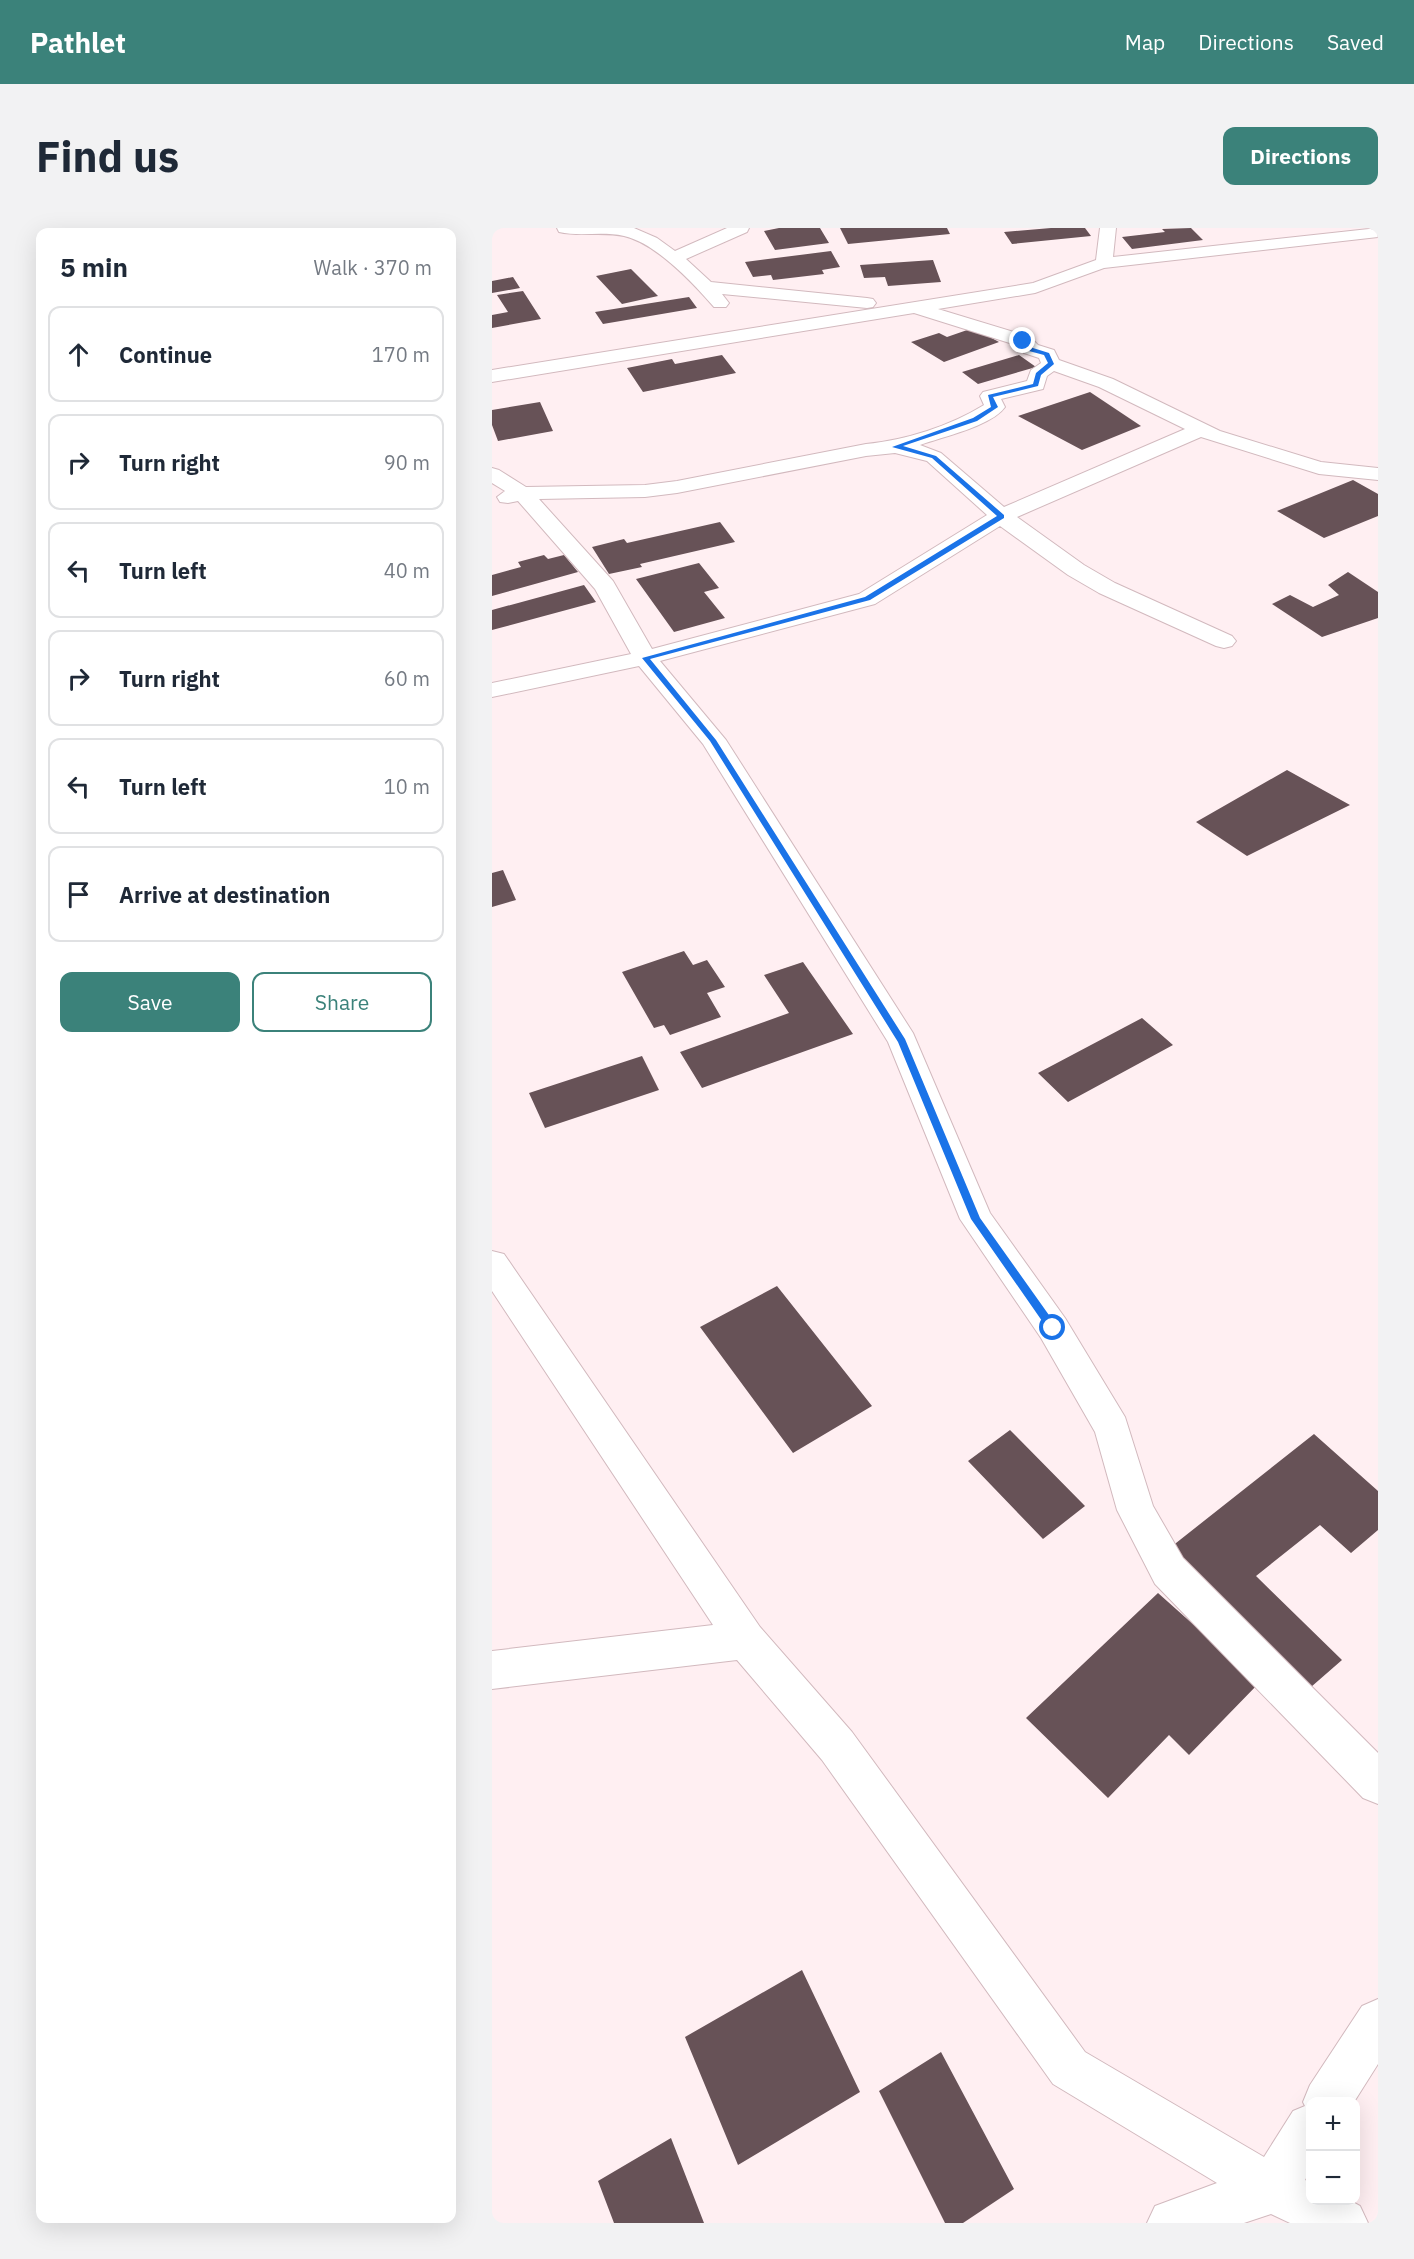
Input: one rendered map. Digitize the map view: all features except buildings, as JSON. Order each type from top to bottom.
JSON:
[{"type":"street","points":[[566,228],[624,230],[636,234],[673,258],[707,287],[745,335]]},
{"type":"street","points":[[673,258],[741,228]]},
{"type":"street","points":[[1104,263],[1108,228]]},
{"type":"street","points":[[492,376],[1035,288],[1092,265],[1104,263],[1378,232]]},
{"type":"street","points":[[707,287],[913,308],[1023,341],[1031,349],[1047,354],[1051,364],[1106,383],[1202,429],[1319,468],[1378,474]]},
{"type":"street","points":[[492,500],[522,494],[677,488],[866,450],[895,447],[975,419],[995,407],[990,396],[1036,385],[1038,374],[1051,364]]},
{"type":"street","points":[[492,690],[645,658],[867,599],[1002,516],[1202,429]]},
{"type":"street","points":[[895,447],[915,450],[934,457],[1002,516],[1076,570],[1107,588],[1224,641]]},
{"type":"street","points":[[492,474],[522,494],[605,586],[645,658],[713,740],[902,1041],[976,1219],[1053,1328],[1112,1428],[1136,1510],[1169,1571],[1378,1783]]},
{"type":"street","points":[[492,1264],[746,1640],[837,1746],[1069,2068],[1272,2189],[1343,2223]]},
{"type":"street","points":[[492,1670],[746,1640]]},
{"type":"street","points":[[1331,2097],[1378,2022]]},
{"type":"street","points":[[1172,2223],[1272,2189],[1306,2136]]},
{"type":"route","points":[[1023,341],[1031,349],[1047,354],[1051,364],[1038,374],[1036,385],[990,396],[995,407],[975,419],[895,447],[915,450],[934,457],[1002,516],[867,599],[645,658],[713,740],[902,1041],[976,1219],[1053,1328]]}]
